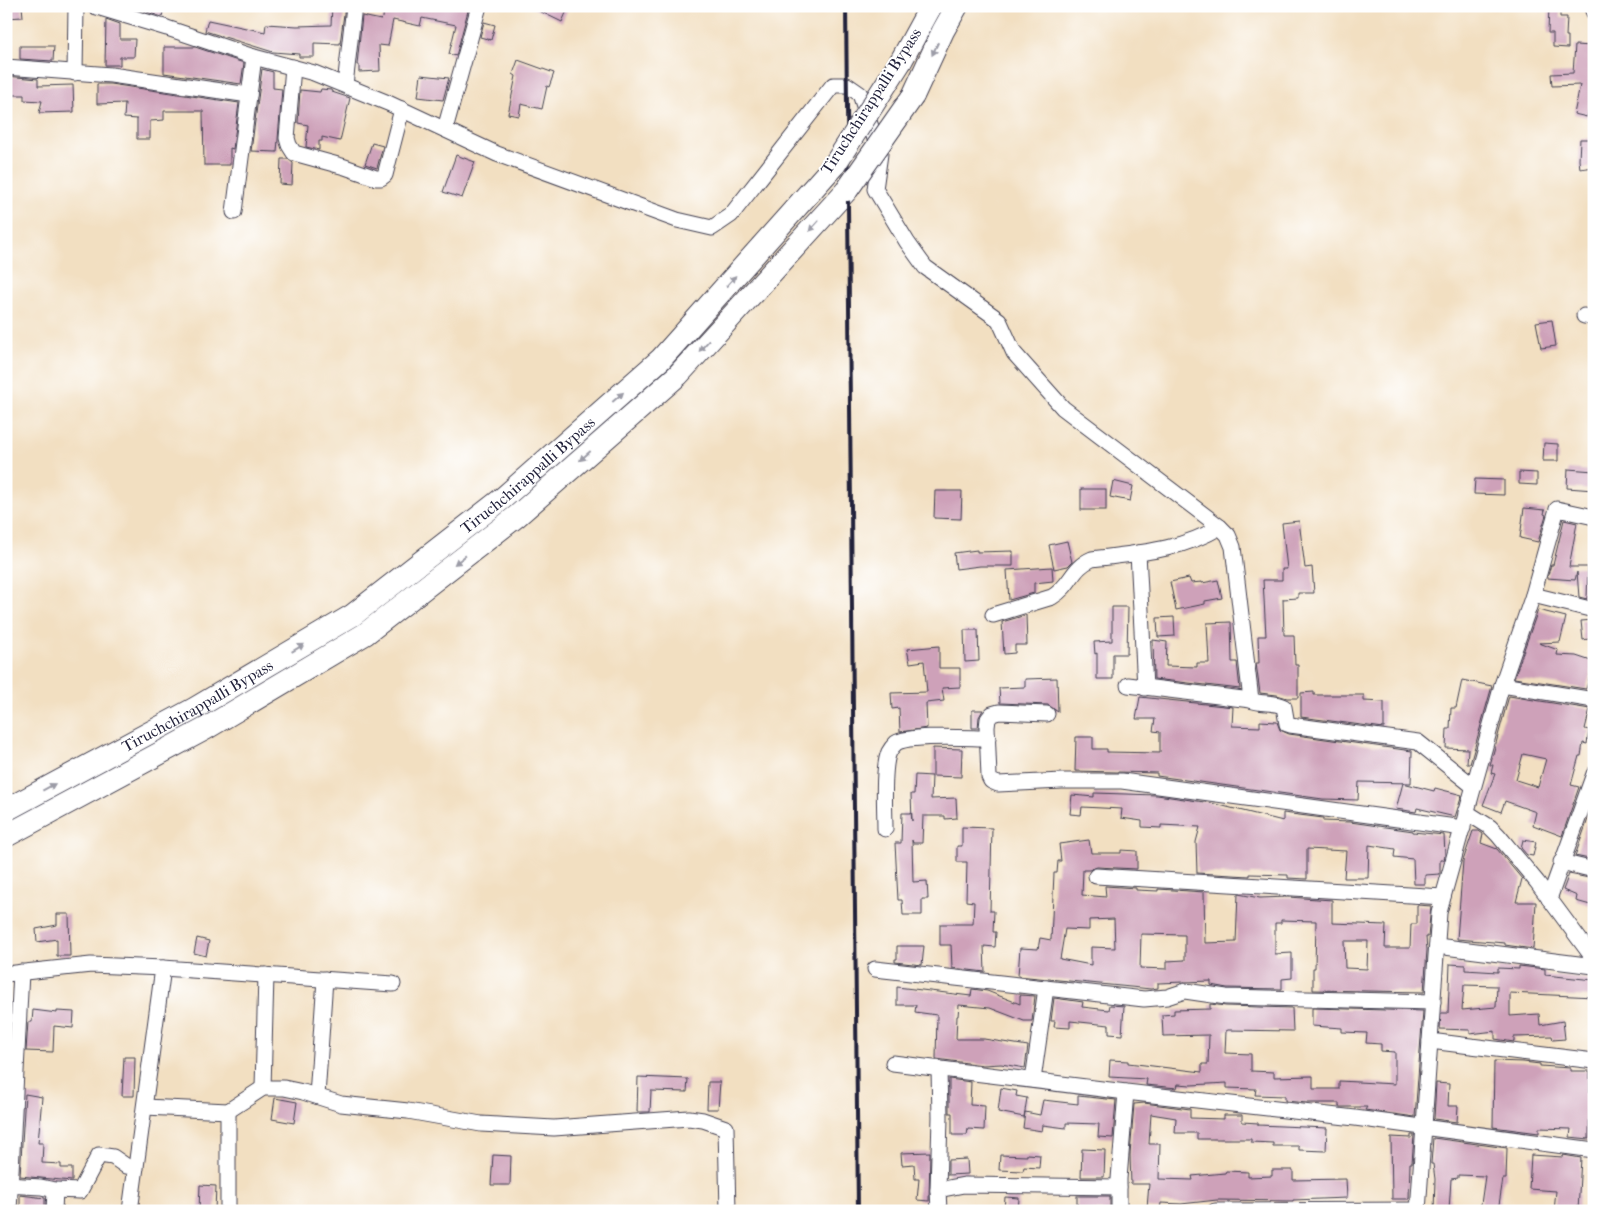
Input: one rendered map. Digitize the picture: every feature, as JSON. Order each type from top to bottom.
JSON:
[{"type":"highway","name":"Tiruchchirappalli Bypass","points":[[6,810],[194,709],[352,615],[502,499],[662,359],[835,164],[901,61],[931,6]]},
{"type":"highway","name":"Tiruchchirappalli Bypass","points":[[6,836],[205,728],[366,634],[517,516],[678,375],[847,190],[913,96],[943,31],[957,6]]},
{"type":"street","points":[[75,73],[76,6]]},
{"type":"street","points":[[94,6],[114,9],[254,57],[314,73],[402,109],[497,154],[676,220],[712,228],[731,215],[833,84],[847,85],[860,94],[880,154],[875,189],[907,242],[925,267],[999,320],[1014,353],[1063,408],[1228,535],[1233,547],[1251,700]]},
{"type":"street","points":[[345,85],[354,6]]},
{"type":"street","points":[[445,129],[479,6]]},
{"type":"street","points":[[1592,6],[1594,13]]},
{"type":"street","points":[[234,212],[254,57]]},
{"type":"street","points":[[6,67],[111,76],[249,95]]},
{"type":"street","points":[[294,67],[287,138],[288,145],[294,153],[381,178],[385,175],[402,109]]},
{"type":"street","points":[[1215,1211],[1418,1210],[1437,946],[1443,897],[1502,685],[1533,595],[1557,509],[1594,517]]},
{"type":"street","points":[[993,615],[1052,597],[1061,592],[1076,569],[1092,559],[1184,544],[1204,537],[1220,527]]},
{"type":"street","points":[[1138,553],[1145,688]]},
{"type":"street","points":[[1533,595],[1594,610]]},
{"type":"street","points":[[1502,685],[1594,700]]},
{"type":"street","points":[[1128,686],[1251,700],[1256,703],[1280,704],[1284,707],[1286,724],[1418,742],[1473,786]]},
{"type":"street","points":[[1047,714],[999,712],[992,714],[988,720],[989,777],[991,781],[998,784],[1122,781],[1463,828]]},
{"type":"street","points":[[885,829],[886,767],[889,753],[895,744],[906,740],[923,738],[988,738]]},
{"type":"street","points":[[1549,899],[1594,774]]},
{"type":"street","points":[[1466,812],[1490,827],[1498,835],[1594,960]]},
{"type":"street","points":[[1561,862],[1594,870]]},
{"type":"street","points":[[1096,876],[1443,897]]},
{"type":"street","points":[[1437,946],[1594,966]]},
{"type":"street","points":[[9,1211],[8,1185],[14,973],[91,965],[163,968],[392,984]]},
{"type":"street","points":[[130,1211],[163,968]]},
{"type":"street","points":[[875,969],[1144,999],[1185,991],[1226,997],[1433,1002]]},
{"type":"street","points":[[263,1088],[266,975]]},
{"type":"street","points":[[316,1096],[325,979]]},
{"type":"street","points":[[1033,1080],[1046,988]]},
{"type":"street","points":[[1430,1041],[1594,1061]]},
{"type":"street","points":[[893,1063],[1424,1127],[1594,1150]]},
{"type":"street","points":[[939,1069],[939,1211]]},
{"type":"street","points":[[145,1107],[228,1111],[263,1088],[284,1088],[341,1104],[408,1111],[480,1124],[554,1128],[689,1118],[703,1120],[726,1128],[728,1211]]},
{"type":"street","points":[[1119,1211],[1126,1092]]},
{"type":"street","points":[[228,1111],[228,1211]]},
{"type":"street","points":[[8,1185],[80,1191],[99,1156],[113,1157],[126,1166],[136,1168]]},
{"type":"street","points":[[938,1190],[964,1185],[1119,1187]]},
{"type":"street","points":[[54,1211],[55,1190]]},
{"type":"building","points":[[6,6],[22,6],[23,17],[6,18]]},
{"type":"building","points":[[129,6],[164,6],[162,17]]},
{"type":"building","points":[[332,6],[345,6],[340,44],[314,43],[314,57],[299,57],[299,54],[273,52],[205,31],[208,20],[265,32],[266,24],[297,26],[331,25]]},
{"type":"building","points":[[384,6],[469,7],[456,56],[449,54],[456,25],[422,18],[420,26],[393,20],[388,46],[379,45],[380,71],[359,72],[359,65],[357,65],[362,16],[381,20],[383,18]]},
{"type":"building","points":[[529,6],[569,6],[562,22]]},
{"type":"building","points":[[1549,6],[1560,6],[1560,17],[1567,17],[1566,36],[1568,36],[1568,48],[1553,47],[1553,33],[1548,33]]},
{"type":"building","points":[[106,19],[120,24],[120,39],[135,39],[134,57],[120,57],[120,65],[105,65]]},
{"type":"building","points":[[484,22],[495,25],[491,40],[480,37]]},
{"type":"building","points":[[1575,45],[1592,46],[1591,64],[1594,64],[1594,110],[1589,109],[1587,117],[1574,114],[1580,85],[1552,86],[1551,74],[1573,73]]},
{"type":"building","points":[[20,46],[54,46],[53,61],[20,59]]},
{"type":"building","points":[[164,47],[195,47],[244,63],[241,84],[164,73]]},
{"type":"building","points":[[518,60],[554,73],[549,87],[547,86],[542,109],[521,104],[519,116],[508,114],[516,76],[513,74]]},
{"type":"building","points":[[262,69],[273,72],[273,88],[282,89],[277,152],[251,151]]},
{"type":"building","points":[[421,75],[449,78],[443,100],[418,97]]},
{"type":"building","points":[[6,76],[38,79],[38,86],[73,85],[74,112],[39,113],[42,101],[24,100],[24,95],[6,95]]},
{"type":"building","points":[[97,84],[110,84],[239,103],[233,149],[230,148],[230,165],[204,165],[203,111],[164,111],[164,120],[150,121],[150,139],[137,139],[137,119],[124,118],[125,103],[97,104]]},
{"type":"building","points":[[321,89],[331,90],[350,98],[340,141],[322,137],[322,141],[319,141],[319,150],[306,147],[308,125],[298,123],[300,90],[320,92]]},
{"type":"building","points":[[1580,139],[1592,139],[1594,167],[1580,169]]},
{"type":"building","points":[[372,143],[383,146],[377,168],[365,164]]},
{"type":"building","points":[[456,155],[475,162],[462,198],[443,192]]},
{"type":"building","points":[[281,159],[288,159],[293,163],[292,185],[280,184]]},
{"type":"building","points":[[1552,320],[1556,346],[1541,348],[1536,322]]},
{"type":"building","points":[[1544,443],[1558,444],[1558,461],[1543,461]]},
{"type":"building","points":[[1568,469],[1594,471],[1594,490],[1567,488]]},
{"type":"building","points":[[1519,472],[1537,473],[1537,485],[1519,484]]},
{"type":"building","points":[[1475,479],[1504,480],[1504,495],[1474,494]]},
{"type":"building","points":[[1113,481],[1133,486],[1130,501],[1110,497]]},
{"type":"building","points":[[1081,489],[1106,489],[1106,510],[1081,510]]},
{"type":"building","points":[[935,491],[962,491],[961,519],[934,518]]},
{"type":"building","points":[[1524,508],[1545,510],[1544,514],[1546,515],[1538,542],[1520,538]]},
{"type":"building","points":[[1564,520],[1577,523],[1569,567],[1588,567],[1587,599],[1579,597],[1577,572],[1575,580],[1547,578],[1551,565],[1553,565]]},
{"type":"building","points":[[1299,521],[1305,568],[1312,567],[1314,593],[1298,593],[1298,598],[1283,599],[1284,635],[1294,635],[1295,665],[1298,665],[1298,698],[1287,698],[1260,693],[1256,663],[1259,663],[1258,636],[1266,636],[1263,580],[1282,580],[1282,569],[1287,569],[1282,523]]},
{"type":"building","points":[[1067,541],[1072,562],[1068,566],[1054,569],[1049,545]]},
{"type":"building","points":[[977,550],[977,552],[1013,551],[1013,566],[980,566],[956,569],[954,553]]},
{"type":"building","points":[[1052,567],[1053,581],[1034,583],[1034,593],[1009,600],[1007,570]]},
{"type":"building","points":[[1189,578],[1191,583],[1218,580],[1222,598],[1205,601],[1205,604],[1176,610],[1170,582]]},
{"type":"building","points":[[1112,607],[1128,607],[1127,654],[1113,654],[1113,679],[1097,679],[1097,653],[1095,654],[1094,642],[1112,641]]},
{"type":"building","points":[[1538,610],[1566,617],[1560,642],[1539,643],[1558,650],[1557,655],[1576,656],[1594,662],[1586,689],[1514,678]]},
{"type":"building","points":[[1026,615],[1027,645],[1015,645],[1015,653],[1004,654],[1002,622]]},
{"type":"building","points":[[1174,617],[1175,636],[1158,637],[1157,618]]},
{"type":"building","points":[[1594,620],[1594,638],[1583,640],[1581,621]]},
{"type":"building","points":[[1231,622],[1232,662],[1237,662],[1240,689],[1154,679],[1153,640],[1167,642],[1166,666],[1197,667],[1197,663],[1209,663],[1207,623]]},
{"type":"building","points":[[964,630],[978,630],[979,661],[965,662]]},
{"type":"building","points":[[939,646],[939,668],[960,668],[960,687],[942,688],[944,701],[926,703],[927,728],[900,732],[899,708],[892,709],[891,693],[927,692],[924,661],[910,663],[907,649]]},
{"type":"building","points":[[1057,678],[1058,712],[1048,705],[1000,703],[999,688],[1025,687],[1025,679]]},
{"type":"building","points":[[1462,680],[1492,686],[1470,764],[1467,764],[1468,749],[1446,748],[1447,729],[1450,729],[1451,708],[1456,708]]},
{"type":"building","points":[[1314,692],[1314,695],[1364,695],[1364,701],[1384,702],[1384,728],[1301,717],[1301,693]]},
{"type":"building","points":[[1509,696],[1590,709],[1585,729],[1589,730],[1587,744],[1583,743],[1581,756],[1579,756],[1571,785],[1579,787],[1562,836],[1533,825],[1536,812],[1505,801],[1501,812],[1483,805],[1495,774],[1491,773],[1493,765],[1490,765]],"holes":[[[1523,754],[1546,759],[1538,787],[1516,780]]]},
{"type":"building","points":[[1140,697],[1233,707],[1232,726],[1260,727],[1260,721],[1277,722],[1280,730],[1289,734],[1412,751],[1411,783],[1359,782],[1358,800],[1323,799],[1157,776],[1157,773],[1075,771],[1076,737],[1093,737],[1093,749],[1107,749],[1107,752],[1160,753],[1160,732],[1153,731],[1155,719],[1136,719]]},
{"type":"building","points":[[972,710],[983,710],[979,717],[978,728],[972,728]]},
{"type":"building","points":[[933,748],[962,749],[961,777],[933,776]]},
{"type":"building","points":[[915,775],[932,776],[931,799],[956,798],[957,818],[945,819],[945,816],[923,816],[922,843],[913,843],[912,840],[913,882],[927,881],[928,899],[922,899],[922,915],[903,915],[902,900],[898,900],[895,843],[901,843],[902,813],[911,813],[912,821],[911,794],[914,794]]},
{"type":"building","points":[[1403,783],[1434,791],[1435,788],[1462,795],[1455,817],[1417,808],[1416,812],[1396,809]]},
{"type":"building","points":[[1094,793],[1157,795],[1211,803],[1283,821],[1283,813],[1323,818],[1323,821],[1350,822],[1444,835],[1445,855],[1444,860],[1440,860],[1440,874],[1425,875],[1425,884],[1414,884],[1413,859],[1394,857],[1395,849],[1369,845],[1368,878],[1344,878],[1346,851],[1307,849],[1307,879],[1288,878],[1288,875],[1250,874],[1250,876],[1197,873],[1196,842],[1200,827],[1161,825],[1161,828],[1142,827],[1142,821],[1121,818],[1122,809],[1082,807],[1081,815],[1070,814],[1072,795],[1094,797]]},
{"type":"building","points":[[1594,802],[1594,860],[1575,856]]},
{"type":"building","points":[[962,827],[992,828],[990,911],[994,911],[993,932],[996,932],[995,947],[984,946],[985,972],[952,968],[951,945],[940,945],[940,924],[973,924],[974,902],[966,901],[967,862],[957,862],[957,846],[962,846]]},
{"type":"building","points":[[1473,831],[1479,831],[1483,834],[1481,843],[1497,849],[1522,879],[1516,902],[1536,902],[1533,949],[1505,945],[1505,943],[1457,939],[1463,861]]},
{"type":"building","points":[[1089,840],[1091,853],[1121,853],[1121,850],[1137,851],[1137,869],[1097,867],[1083,870],[1082,895],[1106,897],[1105,886],[1136,888],[1136,890],[1158,891],[1158,889],[1204,892],[1205,943],[1236,942],[1238,894],[1260,898],[1288,897],[1332,900],[1332,923],[1386,925],[1385,948],[1410,948],[1411,924],[1417,924],[1417,905],[1431,906],[1428,937],[1426,937],[1424,992],[1313,990],[1316,921],[1281,920],[1281,923],[1275,923],[1275,954],[1292,953],[1292,978],[1282,979],[1282,989],[1227,988],[1211,985],[1211,981],[1158,983],[1158,988],[1151,989],[1018,976],[1020,948],[1038,949],[1040,938],[1051,940],[1054,873],[1057,873],[1058,861],[1061,861],[1059,844]],"holes":[[[1114,919],[1115,948],[1091,947],[1091,965],[1060,959],[1065,929],[1089,930],[1089,920]],[[1141,934],[1185,935],[1185,960],[1167,961],[1167,969],[1140,968]],[[1344,941],[1368,941],[1367,969],[1345,968]]]},
{"type":"building","points":[[1523,840],[1536,842],[1533,856],[1527,855],[1521,848]]},
{"type":"building","points":[[1569,874],[1594,879],[1594,906],[1576,901],[1577,896],[1563,890]]},
{"type":"building","points":[[57,914],[69,914],[70,956],[57,956],[57,939],[37,942],[36,929],[57,925]]},
{"type":"building","points":[[197,938],[209,941],[206,956],[194,953]]},
{"type":"building","points":[[897,946],[924,946],[922,965],[895,962],[895,959],[897,959]]},
{"type":"building","points":[[1450,964],[1465,965],[1465,970],[1498,972],[1498,968],[1519,969],[1519,966],[1545,969],[1545,975],[1594,980],[1594,997],[1510,993],[1510,1016],[1539,1014],[1540,1025],[1563,1021],[1565,1039],[1553,1040],[1552,1036],[1514,1037],[1514,1042],[1495,1039],[1495,1031],[1470,1034],[1470,1030],[1440,1029],[1441,1013],[1448,1013]],"holes":[[[1464,985],[1497,986],[1496,1007],[1462,1010]]]},
{"type":"building","points":[[897,987],[971,996],[972,989],[987,991],[1020,1004],[1020,995],[1035,996],[1032,1021],[1024,1021],[990,1008],[959,1005],[957,1016],[956,1039],[984,1039],[1028,1046],[1025,1068],[1001,1064],[983,1065],[936,1059],[937,1015],[915,1012],[916,1005],[897,1005]]},
{"type":"building","points":[[1054,998],[1083,1002],[1082,1007],[1109,1010],[1110,1005],[1124,1006],[1122,1035],[1109,1034],[1109,1025],[1070,1021],[1070,1028],[1054,1027],[1055,1021],[1051,1021]]},
{"type":"building","points":[[1210,1004],[1292,1008],[1293,1031],[1228,1030],[1226,1031],[1225,1053],[1251,1054],[1251,1071],[1274,1072],[1274,1077],[1313,1076],[1313,1089],[1339,1089],[1339,1081],[1395,1084],[1395,1052],[1381,1051],[1381,1044],[1366,1043],[1367,1033],[1342,1032],[1342,1028],[1312,1026],[1312,1008],[1423,1011],[1415,1117],[1365,1110],[1367,1107],[1339,1107],[1339,1103],[1285,1101],[1285,1096],[1255,1095],[1256,1089],[1227,1088],[1227,1083],[1178,1084],[1177,1088],[1146,1085],[1147,1079],[1109,1077],[1110,1060],[1202,1072],[1202,1064],[1208,1064],[1209,1035],[1163,1036],[1162,1015],[1174,1014],[1174,1010],[1210,1009]]},
{"type":"building","points":[[33,1010],[57,1013],[57,1011],[74,1012],[73,1028],[54,1026],[53,1052],[26,1051],[28,1022],[32,1022]]},
{"type":"building","points":[[124,1057],[135,1057],[134,1096],[122,1096]]},
{"type":"building","points":[[1494,1061],[1540,1064],[1540,1066],[1570,1068],[1570,1071],[1590,1071],[1589,1139],[1570,1137],[1571,1129],[1539,1128],[1539,1133],[1493,1127]]},
{"type":"building","points":[[638,1077],[688,1079],[687,1092],[651,1091],[650,1112],[637,1112]]},
{"type":"building","points":[[949,1079],[971,1082],[970,1105],[985,1106],[984,1130],[968,1129],[967,1135],[952,1135],[952,1113],[949,1113]]},
{"type":"building","points":[[708,1082],[720,1082],[718,1109],[707,1109]]},
{"type":"building","points":[[1436,1083],[1449,1084],[1448,1106],[1458,1106],[1457,1122],[1434,1119]]},
{"type":"building","points":[[1001,1088],[1017,1091],[1016,1096],[1027,1098],[1024,1117],[998,1112]]},
{"type":"building","points":[[25,1094],[42,1097],[38,1143],[43,1143],[42,1163],[61,1164],[61,1168],[72,1168],[72,1181],[20,1176]]},
{"type":"building","points":[[1078,1096],[1116,1100],[1113,1138],[1098,1137],[1099,1124],[1066,1123],[1066,1128],[1043,1125],[1042,1131],[1023,1128],[1025,1112],[1040,1115],[1043,1100],[1078,1104]]},
{"type":"building","points":[[275,1098],[297,1102],[294,1123],[272,1119]]},
{"type":"building","points":[[1144,1103],[1190,1109],[1190,1118],[1224,1119],[1224,1115],[1242,1115],[1242,1122],[1258,1123],[1258,1125],[1327,1128],[1326,1151],[1299,1150],[1299,1146],[1273,1146],[1273,1143],[1251,1142],[1251,1139],[1197,1139],[1197,1133],[1175,1133],[1176,1118],[1151,1114],[1149,1144],[1160,1144],[1159,1179],[1193,1180],[1192,1176],[1225,1173],[1226,1171],[1248,1172],[1248,1177],[1272,1176],[1272,1170],[1293,1170],[1293,1180],[1346,1179],[1347,1198],[1293,1201],[1217,1200],[1181,1204],[1161,1203],[1160,1209],[1147,1208],[1149,1184],[1131,1184],[1130,1155],[1134,1104]]},
{"type":"building","points":[[1411,1135],[1414,1135],[1412,1163],[1410,1163],[1409,1199],[1392,1199],[1391,1137],[1411,1138]]},
{"type":"building","points":[[1433,1138],[1507,1148],[1506,1179],[1503,1179],[1498,1211],[1480,1211],[1485,1176],[1458,1175],[1458,1178],[1451,1179],[1449,1211],[1434,1211],[1435,1179],[1433,1164],[1431,1164]]},
{"type":"building","points":[[1082,1149],[1105,1150],[1104,1177],[1081,1177]]},
{"type":"building","points":[[930,1152],[929,1201],[917,1200],[919,1179],[915,1179],[914,1164],[902,1165],[901,1153]]},
{"type":"building","points":[[1027,1154],[1040,1155],[1039,1168],[1024,1167],[1023,1171],[999,1170],[1000,1155],[1027,1156]]},
{"type":"building","points":[[493,1155],[511,1156],[510,1185],[491,1185]]},
{"type":"building","points":[[1531,1155],[1563,1157],[1563,1155],[1581,1158],[1578,1211],[1554,1211],[1556,1191],[1529,1189]]},
{"type":"building","points":[[967,1159],[968,1174],[948,1175],[948,1160]]},
{"type":"building","points":[[200,1185],[216,1186],[215,1211],[199,1211]]},
{"type":"building","points":[[20,1195],[45,1198],[45,1211],[20,1211]]},
{"type":"building","points":[[1077,1196],[1110,1196],[1110,1211],[1077,1211]]},
{"type":"building","points":[[1005,1197],[1019,1198],[1018,1211],[1004,1211]]},
{"type":"railway","points":[[846,6],[858,1211]]}]
